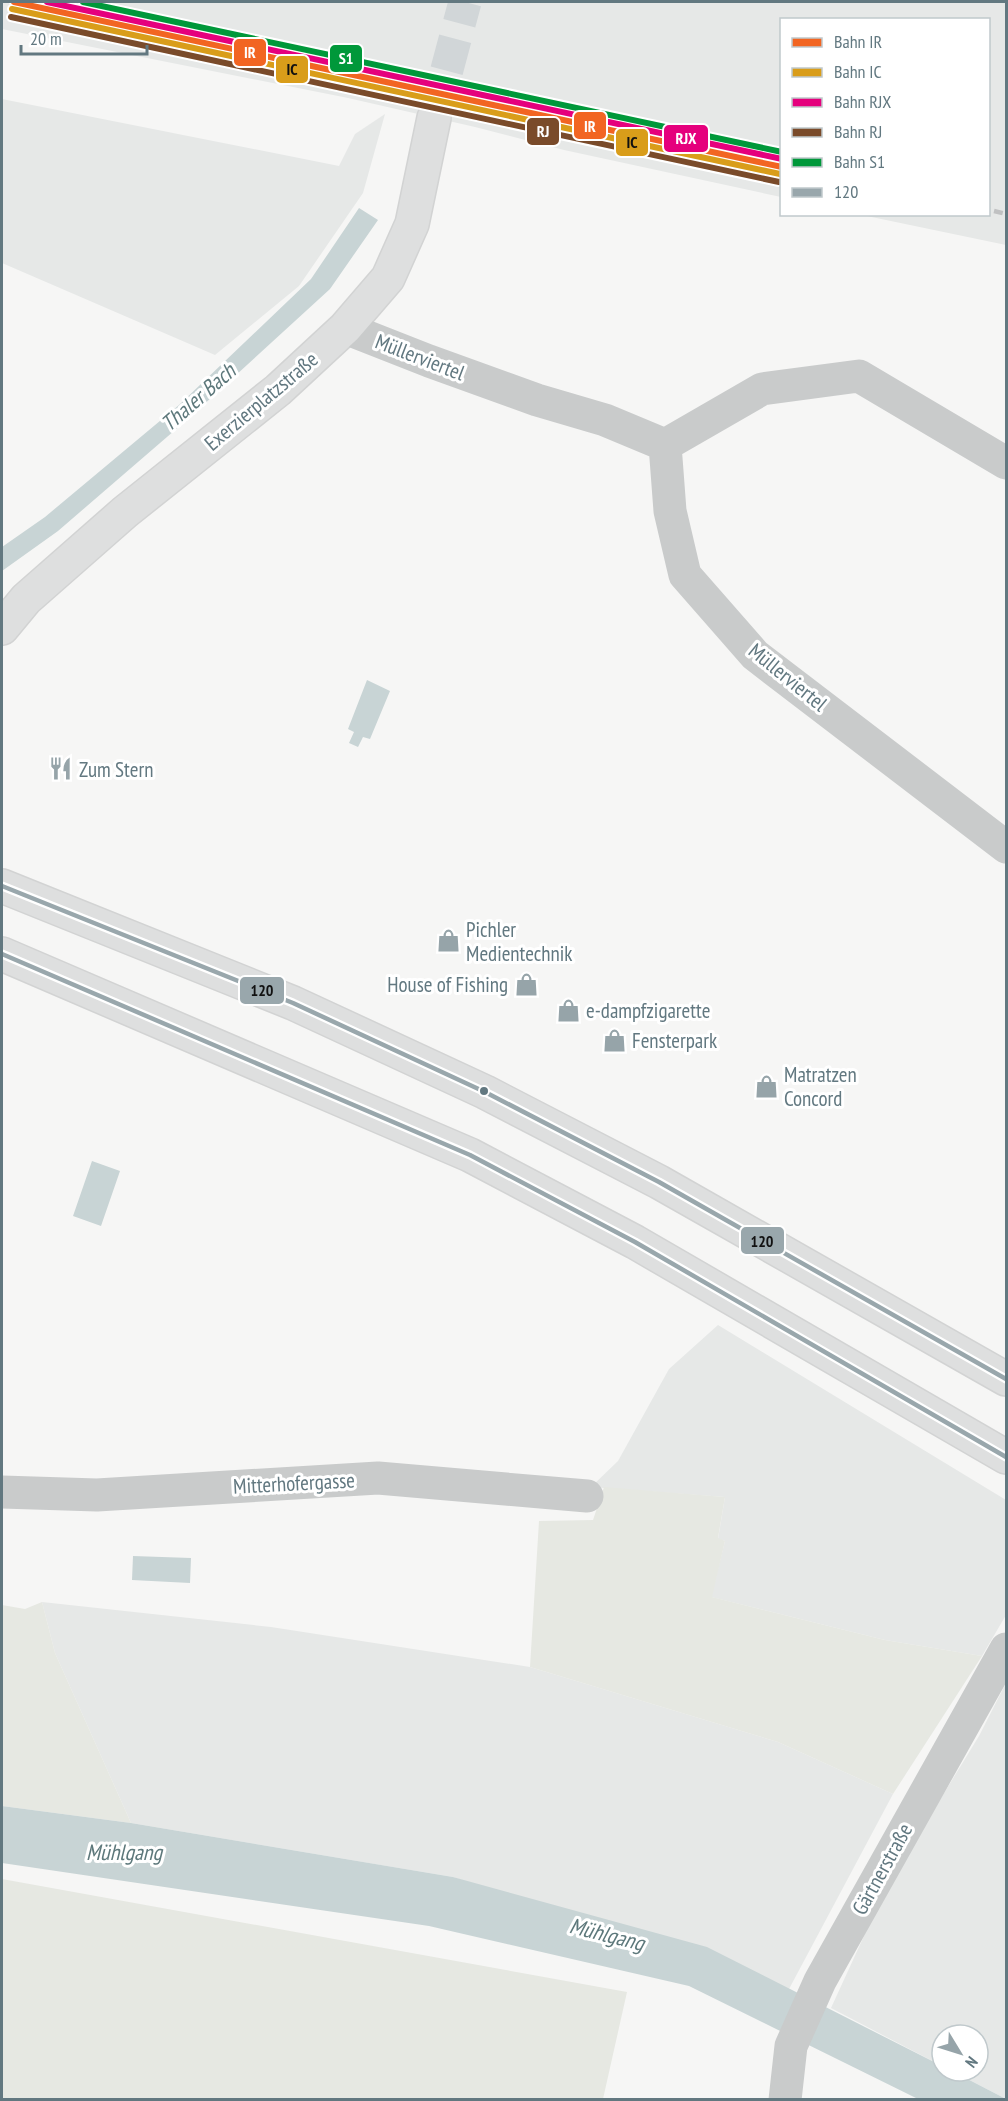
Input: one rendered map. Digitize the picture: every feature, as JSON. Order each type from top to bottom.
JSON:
[{"type":"main road","name":"Exerzierplatzstraße","points":[[2,628],[26,599],[125,512],[278,390],[345,328],[388,278],[412,224],[434,118]]},
{"type":"main road","points":[[2,886],[294,1003],[485,1092],[659,1182],[1006,1379]]},
{"type":"main road","points":[[2,954],[470,1155],[635,1242],[1006,1457]]},
{"type":"street","name":"Müllerviertel","points":[[345,328],[537,400],[605,420],[665,445],[670,511],[685,576],[755,655],[1006,847]]},
{"type":"street","points":[[665,445],[762,389],[859,376],[1006,463]]},
{"type":"street","name":"Mitterhofergasse","points":[[2,1492],[97,1495],[378,1478],[587,1496]]},
{"type":"street","name":"Gärtnerstraße","points":[[784,2100],[791,2046],[820,1982],[1006,1649]]},
{"type":"shaded area","points":[[2,2],[1006,2],[1006,245],[867,216],[990,216],[990,18],[780,18],[780,197],[564,150],[348,98],[2,29]]},
{"type":"shaded area","points":[[2,99],[339,166],[355,134],[385,114],[363,193],[299,286],[215,355],[2,263]]},
{"type":"shaded area","points":[[718,1325],[1006,1500],[1006,1615],[982,1656],[885,1640],[711,1597],[725,1541],[718,1539],[725,1497],[591,1487],[618,1461],[669,1369]]},
{"type":"shaded area","points":[[604,1487],[725,1497],[718,1538],[725,1541],[712,1597],[885,1640],[982,1656],[893,1794],[778,1742],[530,1667],[539,1521],[593,1520]]},
{"type":"shaded area","points":[[42,1602],[271,1627],[530,1667],[778,1742],[893,1794],[789,1989],[453,1877],[131,1823],[55,1653]]},
{"type":"shaded area","points":[[42,1602],[55,1653],[131,1823],[2,1806],[2,1605],[25,1609]]},
{"type":"shaded area","points":[[1006,1683],[1006,2099],[975,2083],[990,2083],[990,2023],[930,2023],[930,2060],[831,2008],[886,1888],[979,1736]]},
{"type":"shaded area","points":[[2,1879],[627,1992],[603,2099],[2,2099]]},
{"type":"water","name":"Thaler Bach","points":[[359,208],[378,220],[330,289],[189,418],[58,531],[2,571],[2,547],[45,517],[179,405],[311,279]]},
{"type":"water","points":[[367,680],[390,691],[370,739],[363,737],[358,747],[349,743],[354,732],[348,729]]},
{"type":"water","points":[[92,1161],[120,1171],[101,1226],[73,1216]]},
{"type":"water","points":[[133,1556],[191,1558],[190,1583],[132,1580]]},
{"type":"water","name":"Mühlgang","points":[[2,1806],[131,1823],[453,1877],[707,1947],[930,2060],[930,2083],[975,2083],[1006,2099],[918,2099],[689,1986],[429,1926],[2,1863]]},
{"type":"tunnel","points":[[434,118],[465,2]]},
{"type":"railway","points":[[994,211],[1006,214]]},
{"type":"rail line","name":"IR","points":[[14,2],[780,167]]},
{"type":"rail line","name":"RJX","points":[[47,2],[780,159]]},
{"type":"rail line","name":"S1","points":[[83,2],[780,152]]},
{"type":"rail line","name":"IC","points":[[12,9],[780,174]]},
{"type":"rail line","name":"RJ","points":[[11,17],[779,182]]},
{"type":"transit line","name":"120","points":[[2,886],[293,1003],[485,1092],[659,1182],[1006,1379]]},
{"type":"transit line","name":"120","points":[[2,954],[470,1155],[635,1242],[1006,1457]]},
{"type":"place","name":"Zum Stern","points":[[61,769]]},
{"type":"place","name":"Pichler Medientechnik","points":[[448,941]]},
{"type":"place","name":"House of Fishing","points":[[526,984]]},
{"type":"place","name":"e-dampfzigarette","points":[[568,1010]]},
{"type":"place","name":"Fensterpark","points":[[614,1040]]},
{"type":"place","name":"Matratzen Concord","points":[[766,1086]]}]
